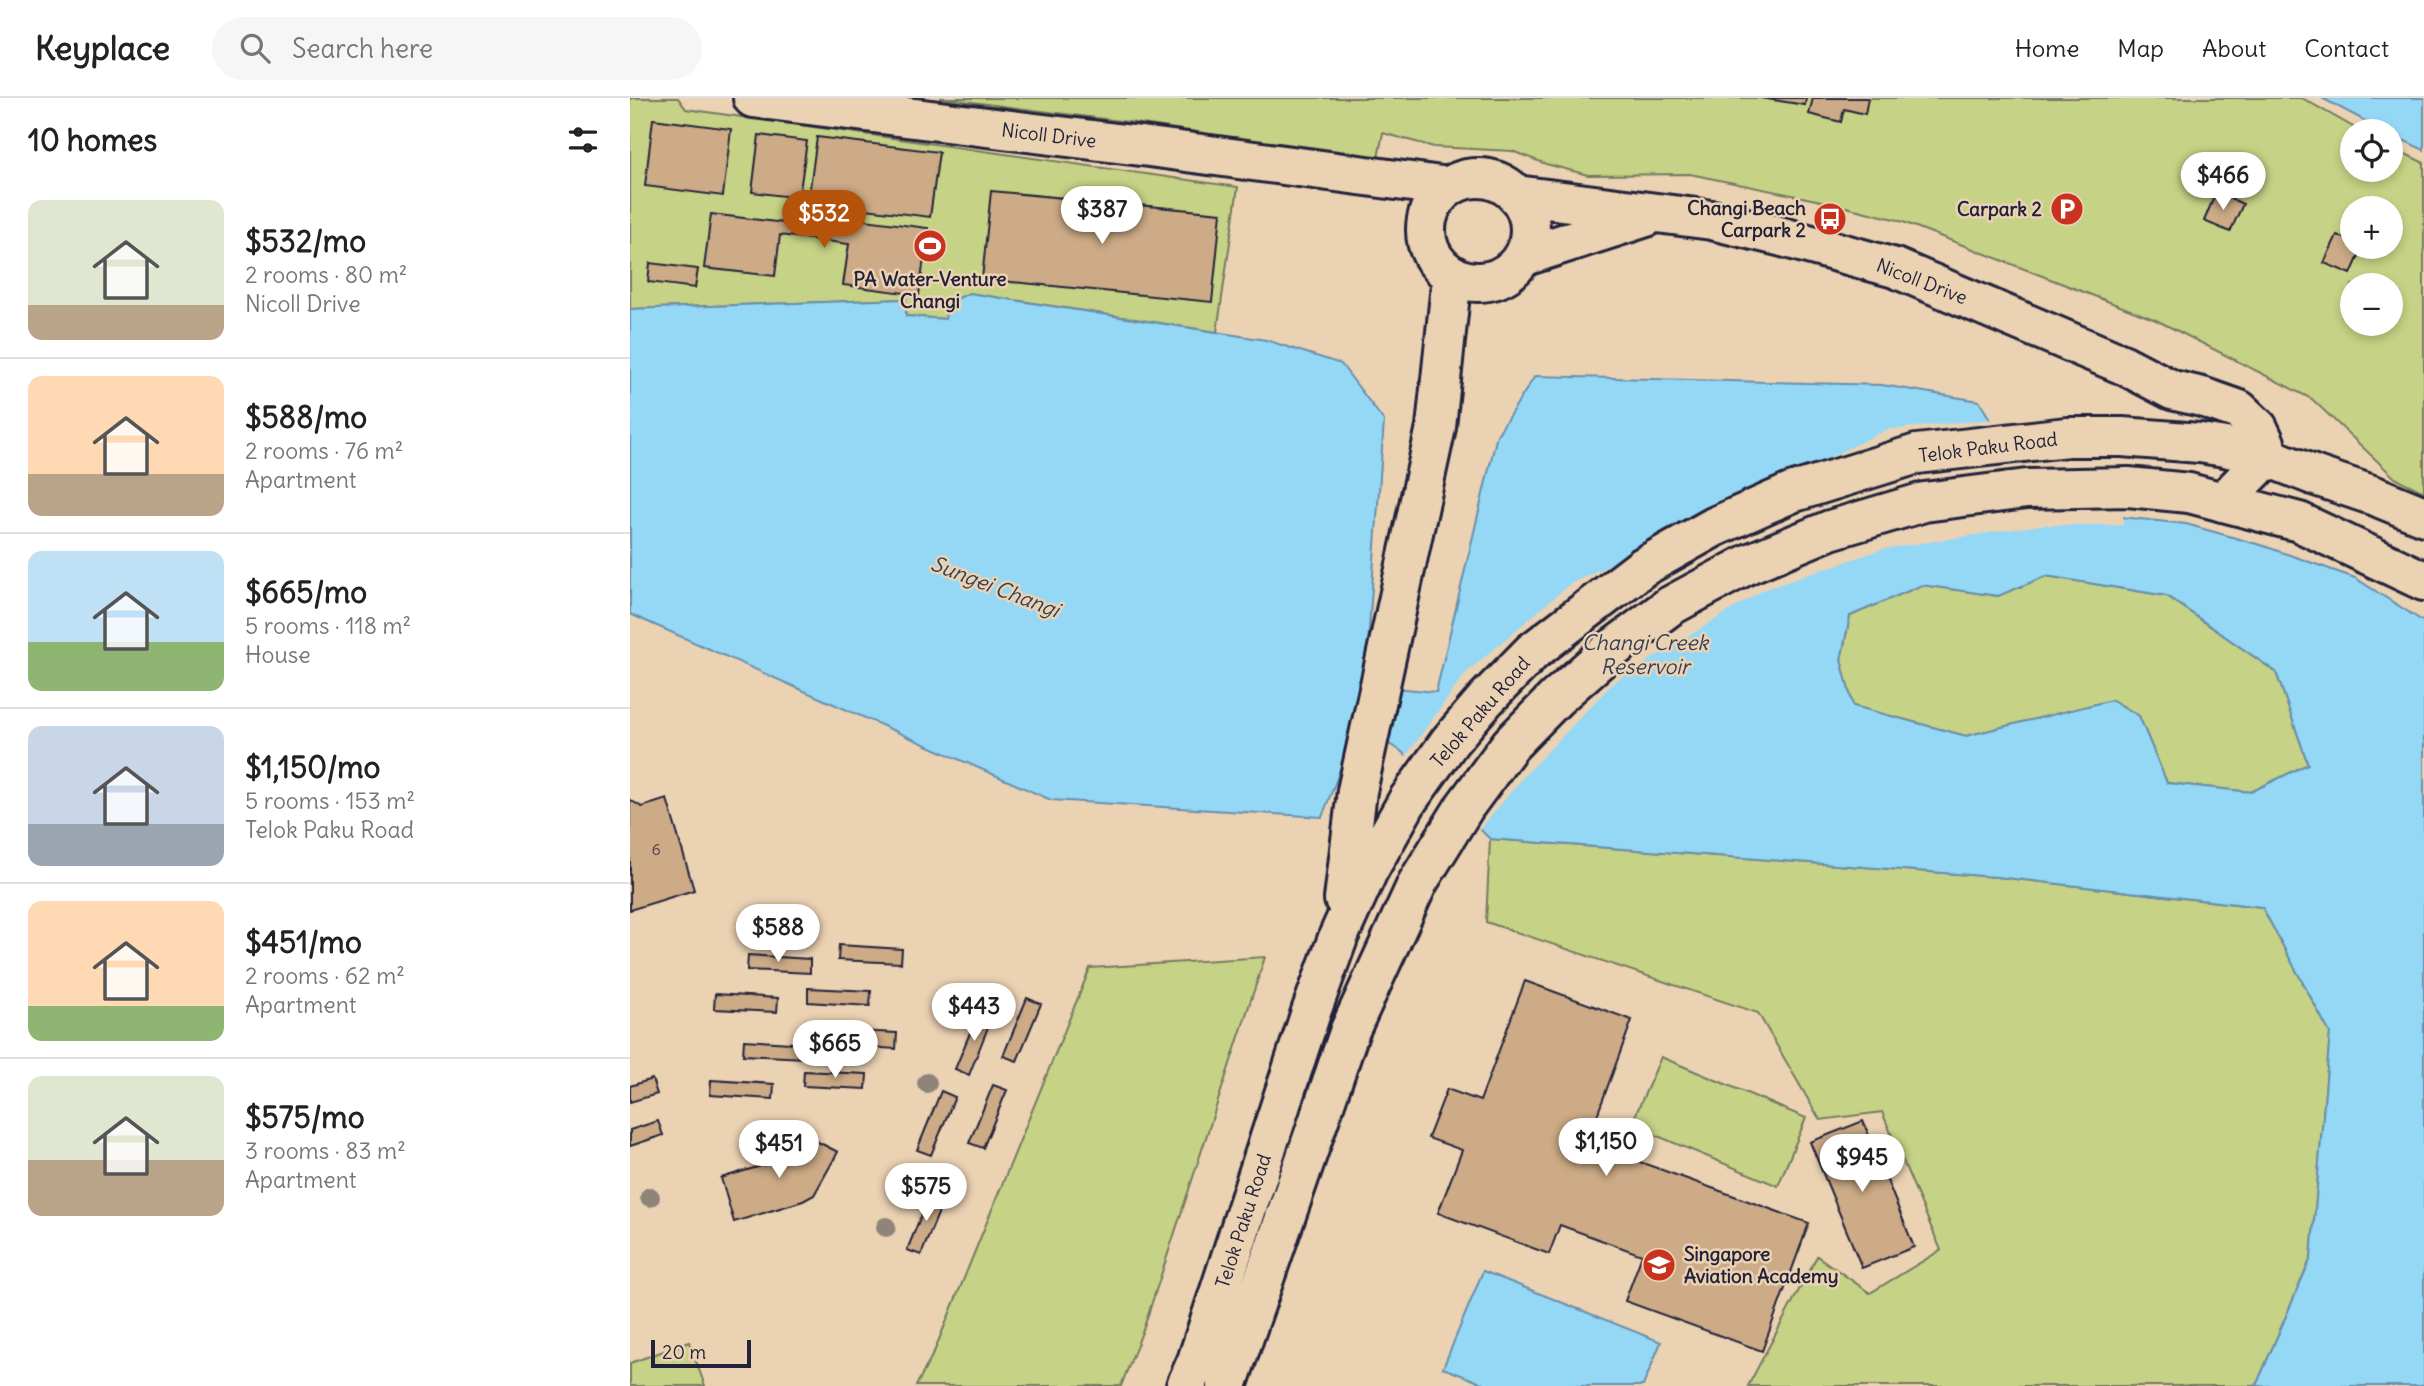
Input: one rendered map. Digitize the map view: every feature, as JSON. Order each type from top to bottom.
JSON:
[{"type":"main road","name":"Nicoll Drive","points":[[752,98],[1449,187],[1460,181],[1483,178],[1500,183],[1516,195],[1712,220],[1779,236],[1895,268],[2124,365],[2172,390],[2239,410],[2258,428],[2265,443],[2245,479]]},
{"type":"main road","name":"Nicoll Drive","points":[[1345,174],[1427,219]]},
{"type":"main road","points":[[1339,935],[1357,791],[1436,427],[1452,275],[1438,263],[1430,251],[1426,235],[1427,219],[1436,199],[1449,187]]},
{"type":"main road","points":[[1516,195],[1524,206],[1530,225],[1528,242],[1522,257]]},
{"type":"main road","name":"Nicoll Drive","points":[[1452,275],[1469,281],[1485,281],[1506,273],[1522,257],[1658,214]]},
{"type":"main road","name":"Nicoll Drive","points":[[2172,390],[2225,447]]},
{"type":"main road","name":"Telok Paku Road","points":[[1186,1386],[1197,1361],[1307,1025],[1339,935],[1368,871],[1408,800],[1450,741],[1532,652],[1643,568],[1714,527],[1791,493],[1917,454],[2067,437],[2122,437],[2225,447]]},
{"type":"main road","points":[[2225,447],[2266,513],[2299,522],[2424,581]]},
{"type":"main road","points":[[2245,479],[2316,476],[2424,516]]},
{"type":"main road","name":"Telok Paku Road","points":[[1227,1386],[1350,1030],[1418,882],[1465,806],[1510,746],[1556,698],[1607,653],[1670,607],[1748,564],[1830,530],[1924,502],[2027,489],[2128,487],[2189,493],[2245,479]]},
{"type":"green space","name":"PA Water-Venture Changi","points":[[630,98],[678,98],[686,109],[1238,187],[1217,332],[969,293],[946,319],[905,316],[906,299],[630,309]]},
{"type":"green space","points":[[940,98],[2302,98],[2340,120],[2340,182],[2403,182],[2403,153],[2424,163],[2424,492],[2395,478],[2312,399],[2156,320],[1898,220],[1690,174],[1588,175],[1546,164],[1512,151],[1434,147],[1383,133],[1378,158]]},
{"type":"green space","points":[[2046,576],[2167,596],[2276,672],[2308,764],[2251,792],[2167,783],[2139,716],[2112,700],[1966,736],[1853,706],[1841,660],[1850,616],[1922,585],[1998,596]]},
{"type":"green space","points":[[1490,839],[1997,877],[2262,907],[2330,1033],[2311,1258],[2256,1386],[1748,1386],[1817,1256],[1870,1293],[1941,1250],[1882,1112],[1820,1120],[1758,1013],[1486,922]]},
{"type":"green space","points":[[1265,957],[1144,1327],[1121,1386],[916,1386],[934,1352],[1090,968]]},
{"type":"green space","points":[[1661,1057],[1806,1118],[1778,1186],[1631,1125]]},
{"type":"green space","points":[[689,1342],[705,1386],[630,1386],[630,1363]]},
{"type":"water","points":[[2322,98],[2424,98],[2424,150],[2403,140],[2403,119],[2361,119]]},
{"type":"water","points":[[969,293],[1266,340],[1341,364],[1384,421],[1365,685],[1436,692],[1497,435],[1535,376],[1882,385],[1979,401],[2051,521],[2112,516],[2186,524],[2264,546],[2355,578],[2424,622],[2424,1386],[2256,1386],[2311,1258],[2330,1033],[2262,907],[1997,877],[1490,839],[1401,751],[1357,726],[1322,817],[1051,800],[630,614],[630,309],[906,299],[906,316],[945,319],[948,303]],"holes":[[[2046,576],[2167,596],[2276,672],[2308,764],[2251,792],[2167,783],[2139,716],[2112,700],[1966,736],[1853,706],[1841,660],[1850,616],[1922,585],[1998,596]]]},
{"type":"water","points":[[1483,1271],[1661,1342],[1643,1386],[1489,1386],[1443,1368]]},
{"type":"pier","points":[[1994,419],[2053,517],[2111,512],[2123,514],[2123,525],[2040,525],[1883,549],[1763,590],[1614,682],[1524,776],[1478,832],[1404,759],[1465,674],[1570,584],[1886,430]]},
{"type":"building","points":[[1760,98],[1806,98],[1805,105]]},
{"type":"building","points":[[1813,98],[1868,98],[1865,114],[1844,109],[1841,122],[1809,114]]},
{"type":"building","points":[[653,119],[731,129],[723,196],[645,186]]},
{"type":"building","points":[[759,135],[807,141],[799,198],[752,192]]},
{"type":"building","points":[[817,137],[939,152],[930,217],[808,202]]},
{"type":"building","points":[[991,191],[1221,213],[1212,302],[982,279]]},
{"type":"building","points":[[2216,192],[2243,204],[2230,232],[2204,221]]},
{"type":"building","points":[[711,214],[848,231],[850,218],[928,228],[919,295],[843,285],[849,244],[780,235],[775,276],[704,268]]},
{"type":"building","points":[[2337,235],[2340,236],[2340,259],[2358,259],[2351,273],[2324,263]]},
{"type":"building","points":[[650,263],[698,269],[695,288],[648,282]]},
{"type":"building","points":[[667,799],[694,890],[630,910],[630,800],[642,807]]},
{"type":"building","points":[[839,945],[902,949],[901,963],[838,960]]},
{"type":"building","points":[[748,955],[810,959],[810,973],[747,970]]},
{"type":"building","points":[[1525,981],[1632,1020],[1587,1143],[1809,1223],[1762,1351],[1625,1301],[1642,1255],[1560,1225],[1549,1254],[1438,1213],[1462,1150],[1428,1138],[1447,1089],[1480,1101]]},
{"type":"building","points":[[808,988],[871,991],[870,1006],[808,1002]]},
{"type":"building","points":[[715,994],[778,998],[777,1012],[714,1009]]},
{"type":"building","points":[[1027,998],[1041,1004],[1017,1061],[1003,1056]]},
{"type":"building","points":[[979,1011],[992,1017],[969,1075],[955,1069]]},
{"type":"building","points":[[834,1030],[897,1033],[896,1049],[834,1045]]},
{"type":"building","points":[[744,1040],[807,1044],[806,1058],[743,1055]]},
{"type":"building","points":[[804,1071],[867,1074],[866,1089],[803,1086]]},
{"type":"building","points":[[652,1079],[657,1094],[630,1102],[630,1086]]},
{"type":"building","points":[[711,1080],[774,1084],[773,1099],[710,1095]]},
{"type":"building","points":[[993,1085],[1007,1090],[983,1148],[969,1143]]},
{"type":"building","points":[[941,1091],[955,1097],[931,1155],[917,1150]]},
{"type":"building","points":[[658,1121],[663,1135],[630,1146],[630,1130]]},
{"type":"building","points":[[1863,1121],[1914,1247],[1862,1268],[1810,1142]]},
{"type":"building","points":[[798,1132],[838,1152],[814,1195],[803,1201],[734,1222],[721,1178],[774,1162],[787,1152]]},
{"type":"building","points":[[931,1191],[945,1197],[921,1255],[907,1250]]},
{"type":"place","name":"Carpark 2","points":[[2067,209]]},
{"type":"place","name":"Changi Beach Carpark 2","points":[[1830,219]]},
{"type":"place","name":"PA Water-Venture Changi","points":[[930,246]]},
{"type":"place","name":"Singapore Aviation Academy","points":[[1659,1265]]},
{"type":"water label","name":"Sungei Changi","points":[[995,587]]},
{"type":"water label","name":"Changi Creek Reservoir","points":[[1645,655]]}]
